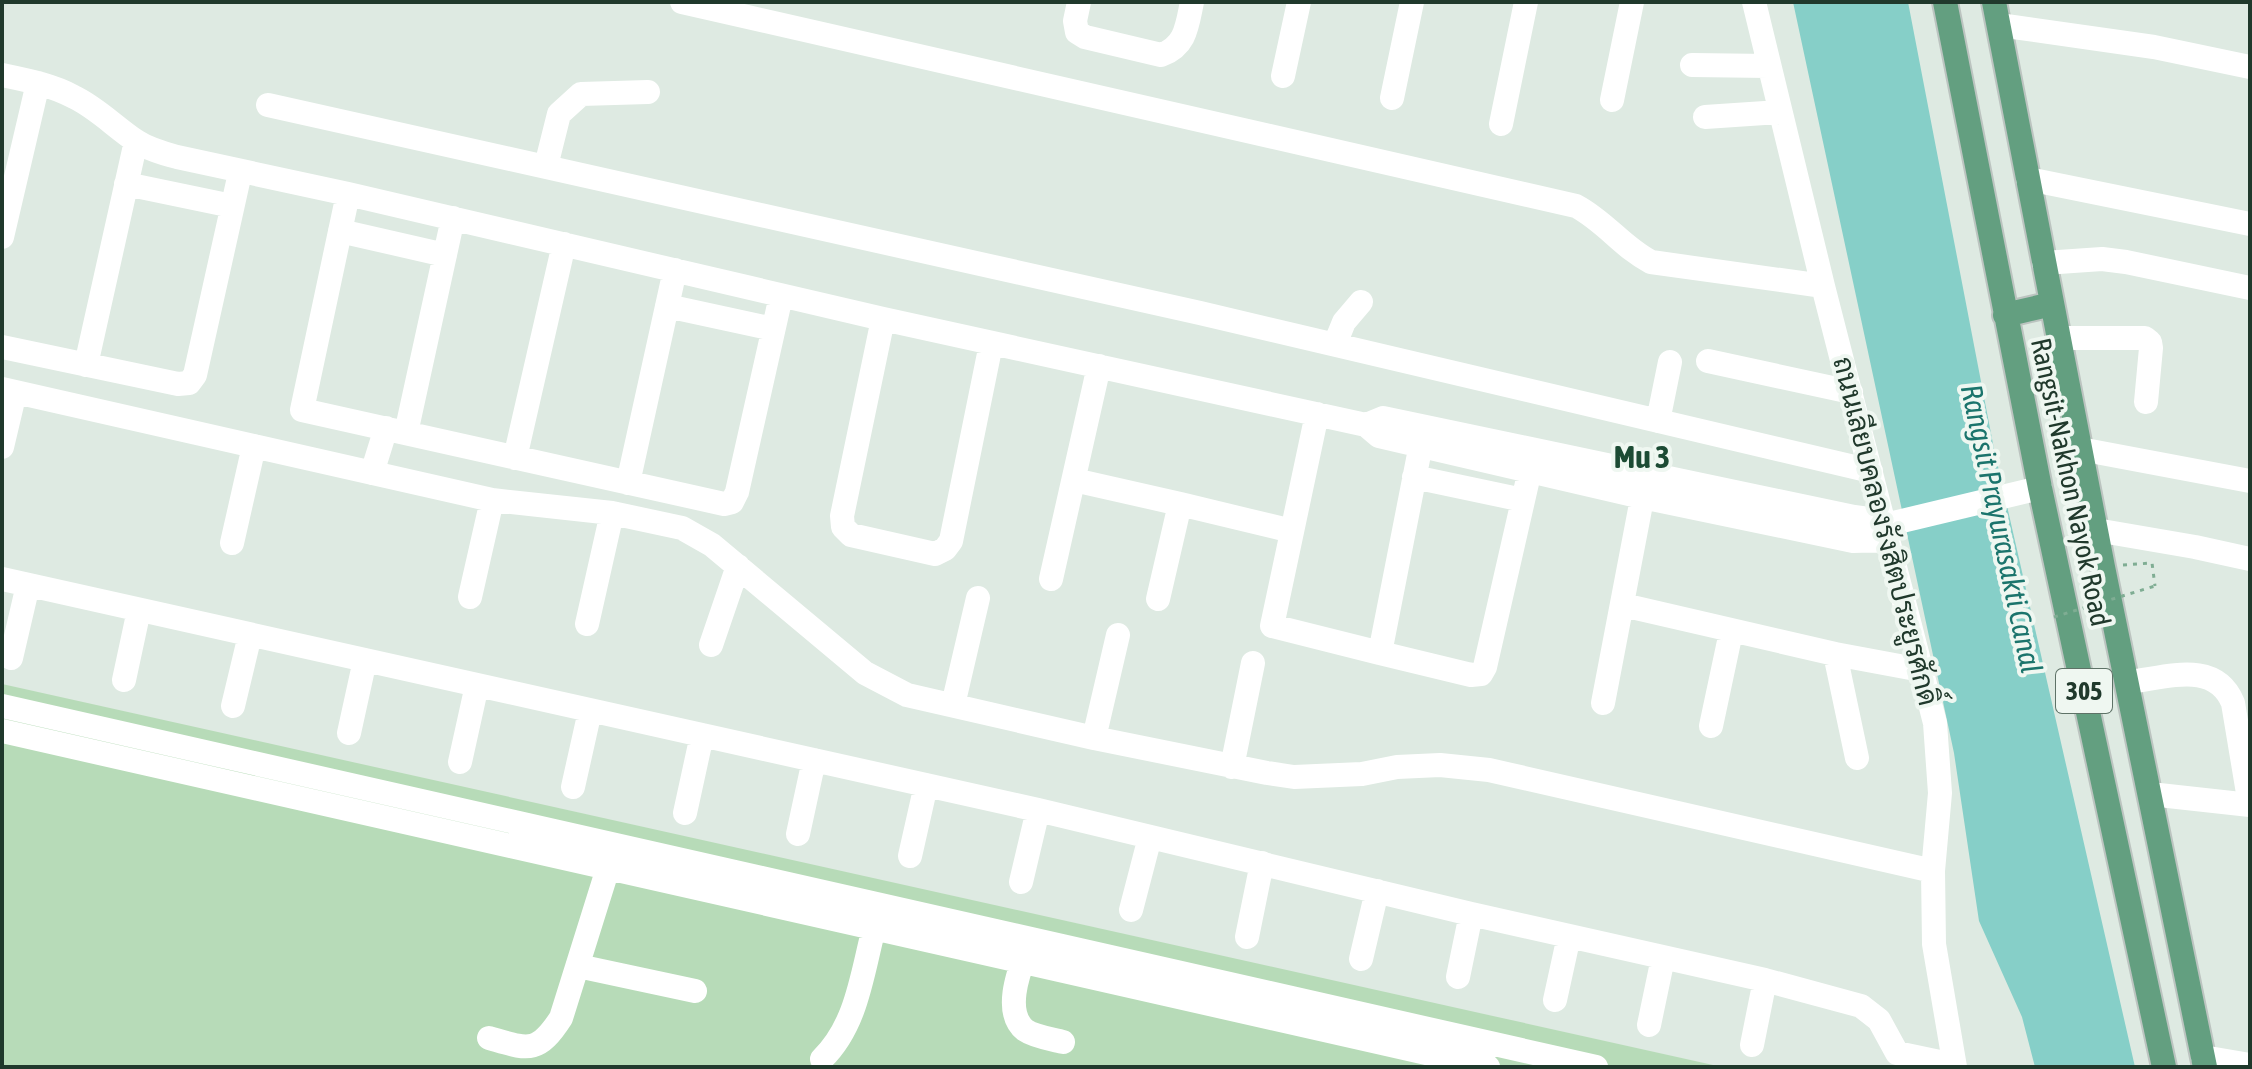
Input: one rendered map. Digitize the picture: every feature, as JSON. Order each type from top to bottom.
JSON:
[{"type":"main road","name":"Rangsit-Nakhon Nayok Road","points":[[1945,2],[2005,315],[2034,489],[2164,1067]]},
{"type":"main road","name":"Rangsit-Nakhon Nayok Road","points":[[1997,13],[2103,567],[2204,1062]]},
{"type":"main road","points":[[2005,315],[2052,304]]},
{"type":"street","points":[[682,2],[1576,206],[1597,217],[1633,253],[1651,262],[1823,286]]},
{"type":"street","points":[[1079,2],[1075,21],[1077,32],[1085,37],[1161,55],[1171,51],[1185,35],[1192,2]]},
{"type":"street","points":[[1283,76],[1299,2]]},
{"type":"street","points":[[1392,98],[1412,2]]},
{"type":"street","points":[[1501,124],[1526,2]]},
{"type":"street","points":[[1612,100],[1632,2]]},
{"type":"street","name":"ถนนเลียบคลองรังสิตประยูรศักดิ์","points":[[1754,2],[1823,286],[1871,471],[1889,527],[1935,723],[1940,793],[1933,871],[1934,944],[1954,1066]]},
{"type":"street","points":[[1997,13],[2250,67]]},
{"type":"street","points":[[1692,65],[1769,66]]},
{"type":"street","points":[[2,75],[38,83],[85,103],[156,152],[991,344],[1366,425],[1379,436],[1530,470],[1854,517],[1889,527],[2034,489]]},
{"type":"street","points":[[2,237],[38,83]]},
{"type":"street","points":[[546,166],[559,114],[581,94],[648,92]]},
{"type":"street","points":[[268,105],[1335,344],[1871,471]]},
{"type":"street","points":[[1705,117],[1780,112]]},
{"type":"street","points":[[86,365],[136,141]]},
{"type":"street","points":[[2,347],[178,384],[189,383],[195,375],[240,173]]},
{"type":"street","points":[[2028,179],[2250,224]]},
{"type":"street","points":[[126,184],[232,206]]},
{"type":"street","points":[[348,194],[302,410],[724,504],[732,502],[737,492],[781,296]]},
{"type":"street","points":[[372,473],[396,431],[453,218]]},
{"type":"street","points":[[340,231],[445,255]]},
{"type":"street","points":[[515,458],[564,244]]},
{"type":"street","points":[[2044,263],[2102,259],[2250,288]]},
{"type":"street","points":[[628,483],[675,270]]},
{"type":"street","points":[[1335,344],[1344,322],[1361,302]]},
{"type":"street","points":[[667,306],[773,329]]},
{"type":"street","points":[[883,319],[842,516],[843,527],[851,535],[935,554],[945,549],[951,541],[991,344]]},
{"type":"street","points":[[2058,338],[2145,338],[2151,348],[2146,402]]},
{"type":"street","points":[[1708,361],[1851,392]]},
{"type":"street","points":[[1658,421],[1670,362]]},
{"type":"street","points":[[1051,579],[1099,366]]},
{"type":"street","points":[[130,418],[140,376]]},
{"type":"street","points":[[2,447],[8,391],[492,500],[612,513],[682,528],[712,545],[865,673],[907,695],[1094,738],[1294,777],[1362,774],[1397,767],[1440,765],[1489,770],[1933,871]]},
{"type":"street","points":[[1317,414],[1272,626],[1471,675],[1481,674],[1530,470]]},
{"type":"street","points":[[1366,425],[1383,418],[1645,485]]},
{"type":"street","points":[[1380,653],[1421,444]]},
{"type":"street","points":[[232,543],[254,446]]},
{"type":"street","points":[[2080,449],[2250,481]]},
{"type":"street","points":[[1414,477],[1523,500]]},
{"type":"street","points":[[1074,480],[1292,531]]},
{"type":"street","points":[[1603,703],[1645,485]]},
{"type":"street","points":[[470,597],[492,500]]},
{"type":"street","points":[[1158,599],[1180,504]]},
{"type":"street","points":[[587,624],[612,513]]},
{"type":"street","points":[[2096,530],[2250,559]]},
{"type":"street","points":[[711,645],[738,566]]},
{"type":"street","points":[[2,579],[1038,810],[1471,914],[1765,980],[1861,1006],[1879,1020],[1897,1053],[1954,1066]]},
{"type":"street","points":[[11,658],[28,585]]},
{"type":"street","points":[[953,705],[978,598]]},
{"type":"street","points":[[1623,605],[1731,632],[1921,670]]},
{"type":"street","points":[[124,680],[139,610]]},
{"type":"street","points":[[1711,726],[1731,632]]},
{"type":"street","points":[[233,706],[250,635]]},
{"type":"street","points":[[1094,738],[1118,635]]},
{"type":"street","points":[[1835,654],[1857,758]]},
{"type":"street","points":[[349,733],[365,660]]},
{"type":"street","points":[[1232,767],[1253,663]]},
{"type":"street","points":[[2128,682],[2199,674],[2216,679],[2227,688],[2233,703],[2250,805],[2150,794]]},
{"type":"street","points":[[460,762],[477,685]]},
{"type":"street","points":[[2,706],[608,868],[683,872],[874,928],[1022,962],[1596,1067]]},
{"type":"street","points":[[573,787],[590,711]]},
{"type":"street","points":[[2,731],[337,795],[683,872],[1030,938],[1365,1026],[1488,1067]]},
{"type":"street","points":[[685,813],[702,735]]},
{"type":"street","points":[[798,834],[814,760]]},
{"type":"street","points":[[910,856],[926,785]]},
{"type":"street","points":[[1021,882],[1038,810]]},
{"type":"street","points":[[1131,910],[1150,837]]},
{"type":"street","points":[[1247,937],[1262,863]]},
{"type":"street","points":[[489,1038],[514,1045],[533,1046],[548,1039],[561,1018],[608,868]]},
{"type":"street","points":[[1361,959],[1377,891]]},
{"type":"street","points":[[1458,977],[1471,914]]},
{"type":"street","points":[[822,1059],[836,1045],[847,1026],[874,928]]},
{"type":"street","points":[[1555,1000],[1569,936]]},
{"type":"street","points":[[1030,938],[1013,1003],[1017,1018],[1025,1030],[1063,1042]]},
{"type":"street","points":[[1649,1025],[1663,958]]},
{"type":"street","points":[[578,966],[695,991]]},
{"type":"street","points":[[1752,1045],[1765,980]]},
{"type":"street","points":[[2204,1062],[2250,1065]]},
{"type":"path","points":[[2054,617],[2155,586],[2152,563],[2103,567]]},
{"type":"green space","points":[[2,684],[1722,1067],[2,1067]]},
{"type":"water","name":"Rangsit Prayurasakti Canal","points":[[1793,2],[1908,2],[1994,449],[2135,1067],[2035,1067],[2022,1017],[1979,921],[1954,753]]},
{"type":"district","name":"Mu 3","points":[[1642,457]]}]
